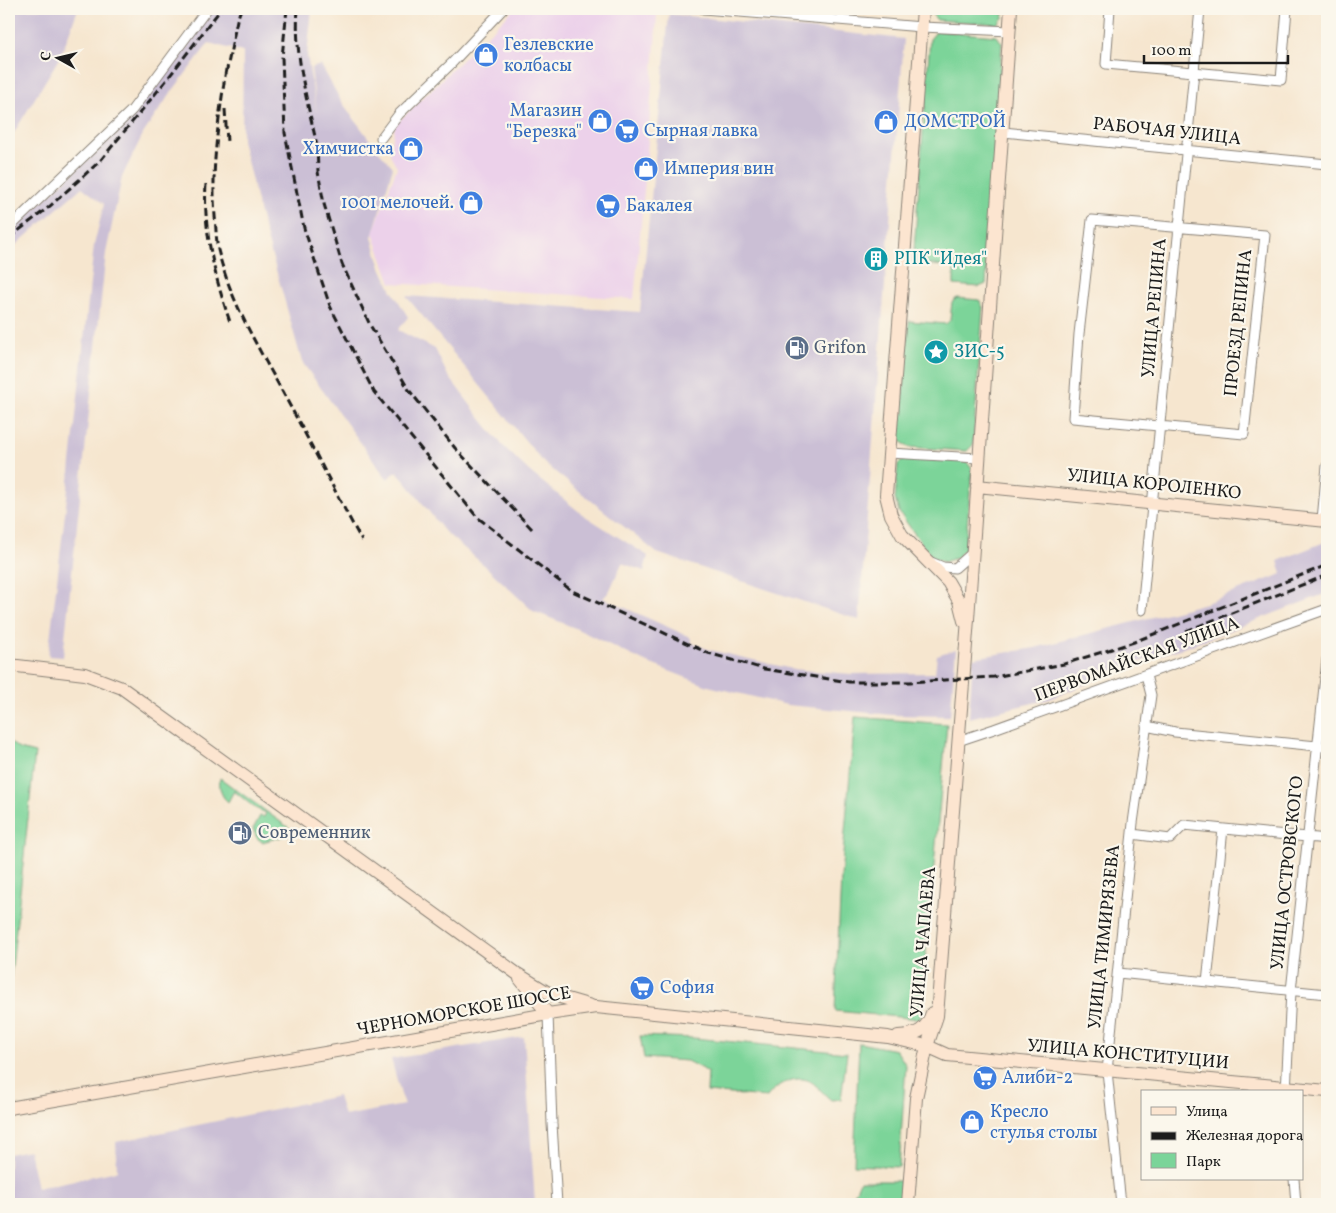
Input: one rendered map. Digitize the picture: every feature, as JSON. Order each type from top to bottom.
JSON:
[{"type":"main road","points":[[923,9],[886,495],[891,516],[902,535],[948,582],[959,601],[966,633]]},
{"type":"main road","name":"УЛИЦА ЧАПАЕВА","points":[[908,1204],[916,1098],[927,1046],[937,1016],[1011,9]]},
{"type":"main road","name":"УЛИЦА КОРОЛЕНКО","points":[[977,486],[1324,520]]},
{"type":"main road","points":[[9,665],[85,674],[122,688],[516,973],[550,994],[596,1008]]},
{"type":"main road","points":[[888,1037],[912,1035],[927,1026],[932,1014],[940,971]]},
{"type":"main road","points":[[516,973],[548,1014]]},
{"type":"main road","name":"ЧЕРНОМОРСКОЕ ШОССЕ","points":[[9,1108],[548,1014],[596,1008],[888,1037],[927,1046]]},
{"type":"main road","name":"УЛИЦА КОНСТИТУЦИИ","points":[[927,1046],[947,1055],[1286,1089],[1327,1091]]},
{"type":"street","points":[[9,228],[132,110],[207,9]]},
{"type":"street","points":[[381,138],[400,114],[503,9]]},
{"type":"street","points":[[703,9],[922,27],[1010,31]]},
{"type":"street","points":[[1110,9],[1106,64],[1281,80],[1288,9]]},
{"type":"street","name":"УЛИЦА РЕПИНА","points":[[1142,610],[1200,9]]},
{"type":"street","name":"РАБОЧАЯ УЛИЦА","points":[[1003,132],[1327,164]]},
{"type":"street","name":"ПРОЕЗД РЕПИНА","points":[[1092,220],[1179,226],[1265,235],[1244,434],[1072,418],[1092,220]]},
{"type":"street","points":[[889,453],[978,458]]},
{"type":"street","points":[[1324,520],[1327,466]]},
{"type":"street","points":[[926,560],[943,567],[955,568],[972,553]]},
{"type":"street","name":"ПЕРВОМАЙСКАЯ УЛИЦА","points":[[958,741],[1327,610]]},
{"type":"street","name":"УЛИЦА ОСТРОВСКОГО","points":[[1286,1089],[1292,991],[1308,838],[1323,747],[1327,659]]},
{"type":"street","name":"УЛИЦА ТИМИРЯЗЕВА","points":[[1121,1204],[1107,1071],[1132,834],[1151,695],[1146,675]]},
{"type":"street","points":[[1146,726],[1175,732],[1323,747]]},
{"type":"street","points":[[1132,834],[1170,839],[1184,824],[1327,839]]},
{"type":"street","points":[[1207,982],[1223,829]]},
{"type":"street","points":[[1118,973],[1327,994]]},
{"type":"street","points":[[548,1014],[552,1124],[558,1204]]},
{"type":"street","points":[[1294,1180],[1296,1204]]},
{"type":"shaded area","points":[[9,9],[78,9],[61,55],[9,141]]},
{"type":"shaded area","points":[[214,9],[312,9],[307,55],[317,115],[311,68],[321,65],[341,101],[375,147],[393,167],[372,237],[380,265],[391,289],[408,317],[398,330],[435,349],[447,374],[478,415],[503,446],[530,472],[582,514],[648,556],[644,571],[622,563],[609,592],[603,598],[690,637],[692,643],[710,650],[792,669],[851,674],[935,673],[937,655],[956,649],[950,716],[893,715],[787,705],[708,686],[643,661],[575,628],[533,611],[445,532],[397,471],[387,479],[302,362],[258,206],[242,140],[243,52],[209,43],[170,94],[143,134],[122,177],[106,253],[63,657],[48,656],[94,245],[104,204],[82,187],[9,251],[9,232],[98,150],[173,65]]},
{"type":"shaded area","points":[[514,9],[628,9],[657,15],[634,299],[391,283],[373,233],[397,167],[390,154],[395,125]]},
{"type":"shaded area","points":[[669,14],[904,39],[859,620],[657,553],[544,463],[406,296],[640,312]]},
{"type":"shaded area","points":[[1327,541],[1327,593],[1192,645],[1142,661],[1050,699],[969,718],[973,658],[1035,648],[1206,603],[1282,574],[1278,561]]},
{"type":"shaded area","points":[[524,1037],[535,1204],[9,1204],[9,1154],[29,1150],[37,1188],[117,1171],[116,1142],[338,1096],[344,1116],[404,1105],[391,1059]]},
{"type":"green space","points":[[932,9],[1004,9],[1003,18],[997,24],[937,20],[931,13]]},
{"type":"green space","points":[[937,31],[997,36],[1002,43],[986,284],[979,287],[954,285],[954,267],[913,263],[930,39]]},
{"type":"green space","points":[[957,298],[979,300],[983,307],[973,445],[967,451],[908,447],[899,440],[909,321],[946,324],[950,320],[952,302]]},
{"type":"green space","points":[[908,457],[966,461],[972,469],[965,549],[956,558],[944,562],[932,558],[899,512],[895,499],[898,464]]},
{"type":"green space","points":[[855,717],[947,724],[920,1019],[835,1011],[841,877]]},
{"type":"green space","points":[[9,741],[19,749],[35,753],[9,995]]},
{"type":"green space","points":[[220,778],[296,833],[262,842],[257,838],[253,829],[260,816],[264,817],[266,813],[255,808],[234,791],[228,802],[223,797],[221,791]]},
{"type":"green space","points":[[640,1036],[694,1038],[847,1053],[841,1099],[831,1100],[813,1083],[801,1079],[794,1079],[782,1084],[767,1097],[707,1092],[708,1072],[687,1061],[644,1058]]},
{"type":"green space","points":[[859,1043],[896,1050],[906,1065],[899,1167],[854,1165]]},
{"type":"green space","points":[[860,1181],[901,1181],[900,1204],[850,1204]]},
{"type":"railway","points":[[9,238],[49,207],[100,161],[165,82],[221,9]]},
{"type":"railway","points":[[226,74],[241,9]]},
{"type":"railway","points":[[287,9],[282,57],[285,133],[304,228],[330,306],[374,392],[477,517],[572,591],[708,653],[764,669],[849,682],[910,682],[994,677],[1064,664],[1134,642],[1327,565]]},
{"type":"railway","points":[[298,9],[297,27],[300,62],[318,150]]},
{"type":"railway","points":[[226,69],[216,142],[214,179],[217,242],[224,271],[239,310],[362,541]]},
{"type":"railway","points":[[225,109],[227,142]]},
{"type":"railway","points":[[317,144],[318,172],[324,204],[342,264],[370,325],[409,390],[455,448],[532,529]]},
{"type":"railway","points":[[206,184],[208,237],[230,322]]},
{"type":"railway","points":[[1186,631],[1327,575]]},
{"type":"place","name":"Гезлевские колбасы","points":[[486,55]]},
{"type":"place","name":"Магазин \"Березка\"","points":[[600,121]]},
{"type":"place","name":"ДОМСТРОЙ","points":[[886,122]]},
{"type":"place","name":"Сырная лавка","points":[[627,131]]},
{"type":"place","name":"Химчистка","points":[[411,149]]},
{"type":"place","name":"Империя вин","points":[[646,169]]},
{"type":"place","name":"1001 мелочей.","points":[[471,203]]},
{"type":"place","name":"Бакалея","points":[[608,206]]},
{"type":"place","name":"РПК \"Идея\"","points":[[876,259]]},
{"type":"place","name":"Grifon","points":[[797,348]]},
{"type":"place","name":"ЗИС-5","points":[[936,352]]},
{"type":"place","name":"Современник","points":[[240,833]]},
{"type":"place","name":"София","points":[[642,988]]},
{"type":"place","name":"Алиби-2","points":[[985,1078]]},
{"type":"place","name":"Кресло стулья столы","points":[[972,1122]]}]
